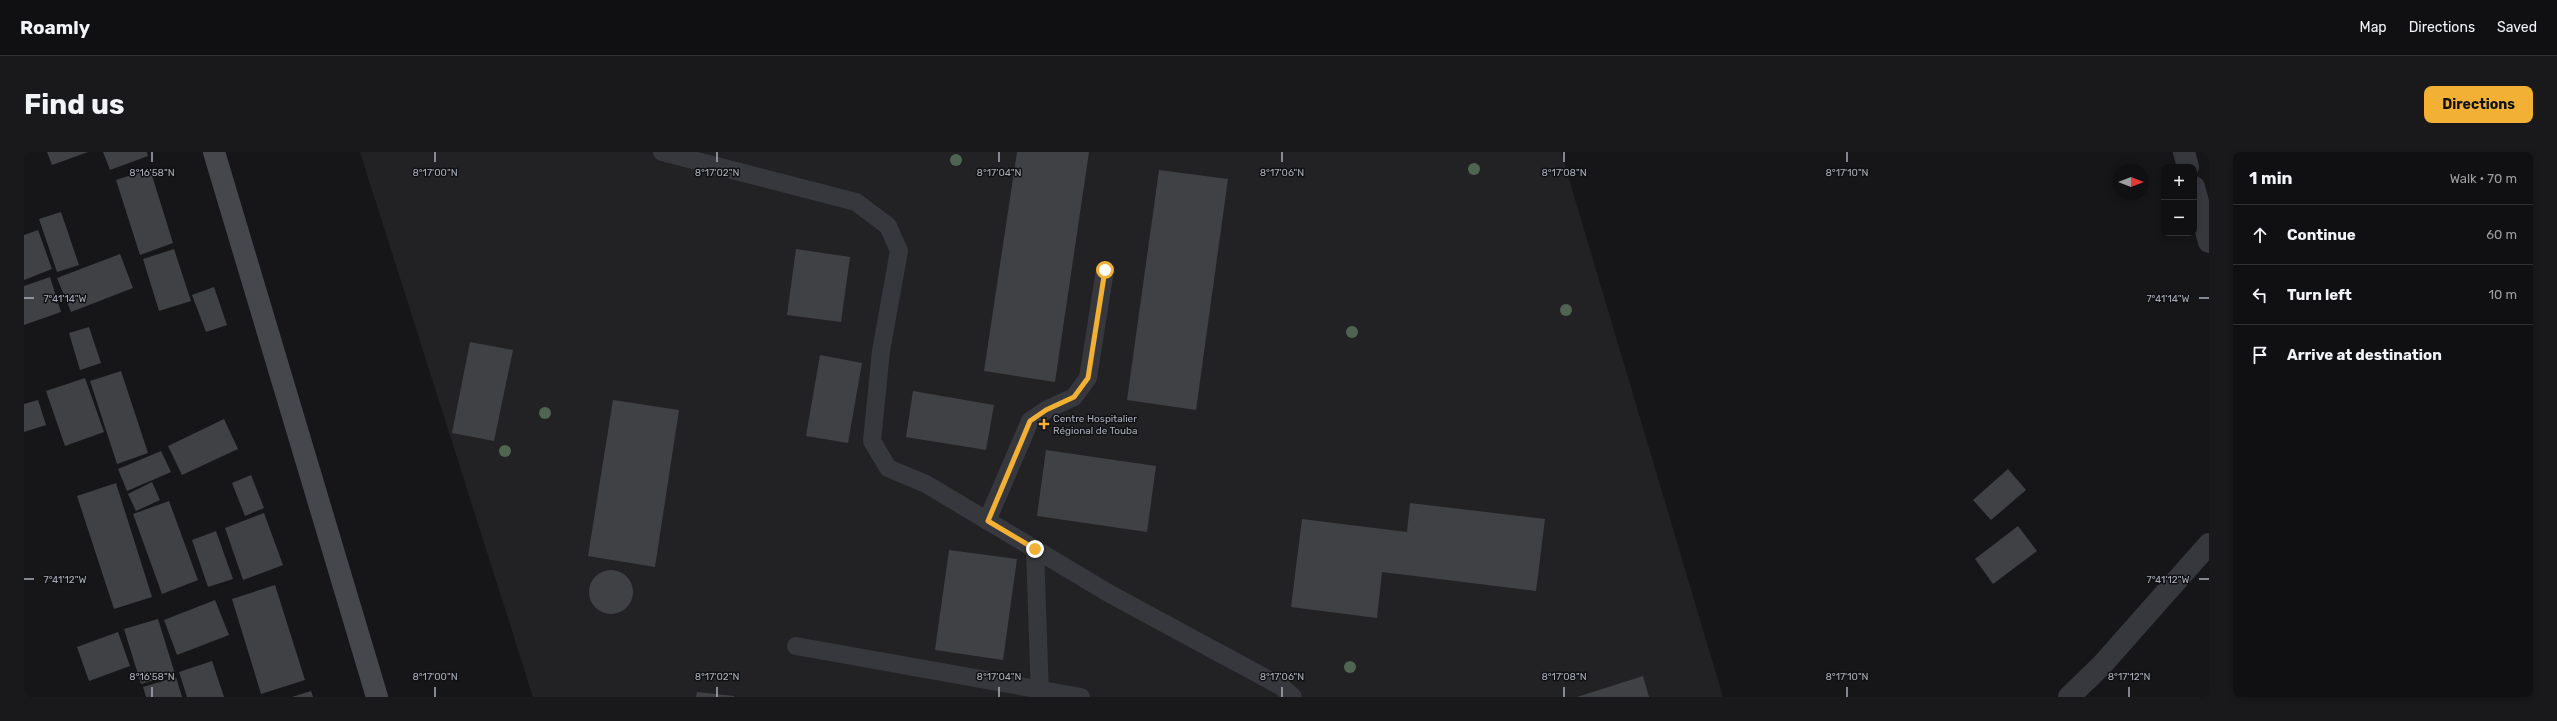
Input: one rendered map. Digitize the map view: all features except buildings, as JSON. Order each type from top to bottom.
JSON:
[{"type":"street","points":[[214,152],[377,697]]},
{"type":"street","points":[[2184,152],[2187,164]]},
{"type":"street","points":[[2197,198],[2209,242]]},
{"type":"street","points":[[2069,697],[2101,666],[2209,544]]},
{"type":"lane","points":[[662,152],[856,202],[888,226],[899,251],[881,351],[872,441],[888,468],[926,484],[1110,594],[1282,686],[1293,697]]},
{"type":"lane","points":[[988,521],[1030,421],[1046,410],[1074,397],[1088,378],[1105,270]]},
{"type":"lane","points":[[1035,549],[1040,693]]},
{"type":"lane","points":[[796,646],[1040,693],[1081,697]]},
{"type":"shaded area","name":"Centre Hospitalier Régional de Touba","points":[[360,152],[1561,152],[1723,697],[533,697]]},
{"type":"place","name":"Centre Hospitalier Régional de Touba","points":[[1044,424]]},
{"type":"route","points":[[1035,549],[988,521],[1030,421],[1046,410],[1074,397],[1088,378],[1105,270]]}]
